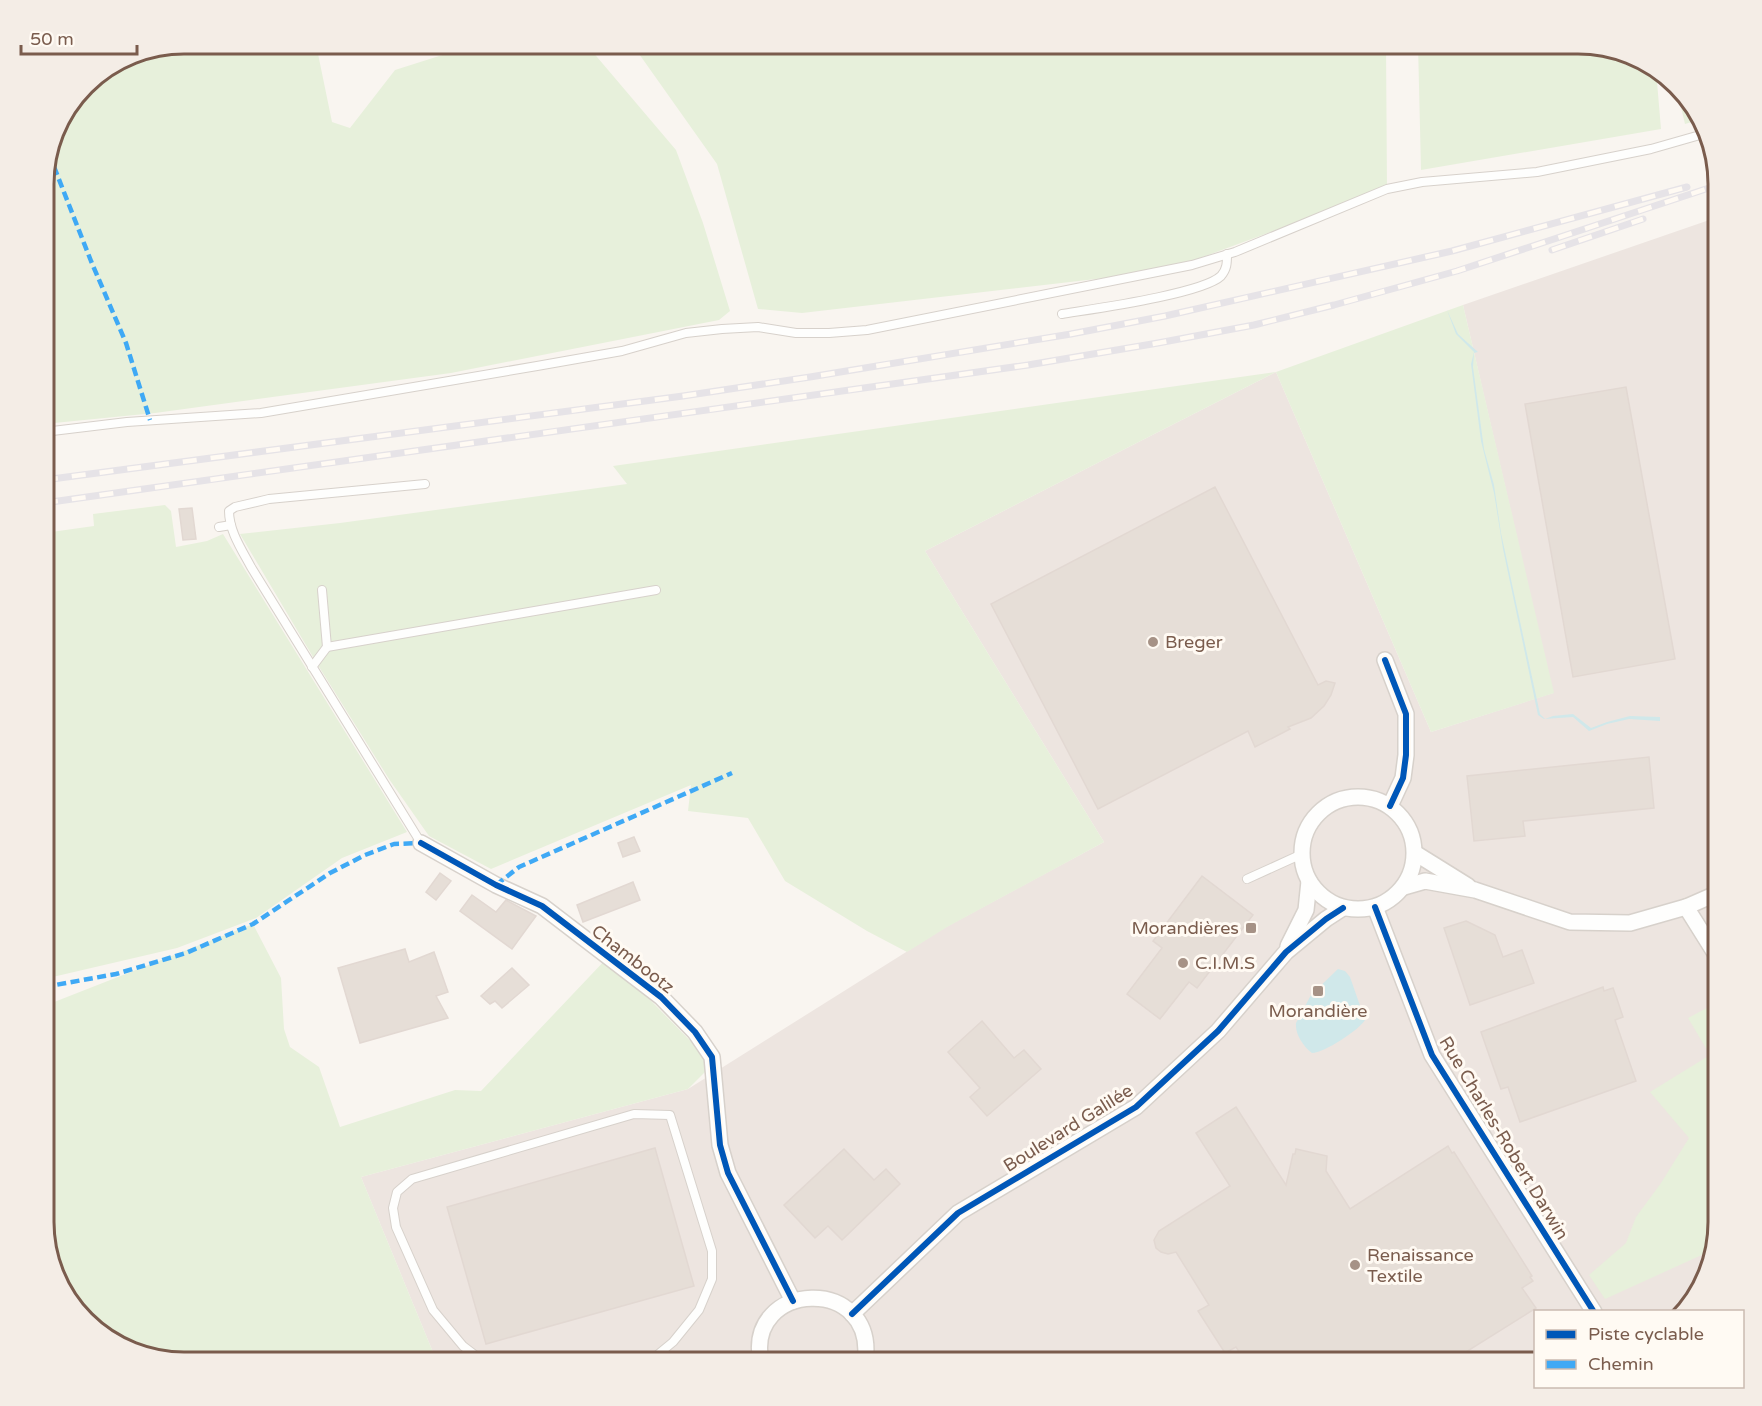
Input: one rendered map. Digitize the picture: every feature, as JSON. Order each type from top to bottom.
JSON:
[{"type":"street","points":[[1385,660],[1406,714],[1406,755],[1403,778],[1390,806]]},
{"type":"street","points":[[1356,796],[1374,799],[1390,806],[1403,819],[1412,835],[1415,853],[1412,871],[1404,887],[1391,900],[1375,908],[1359,910],[1343,908],[1318,893],[1309,881],[1302,854],[1304,837],[1311,821],[1331,804],[1356,796]]},
{"type":"street","name":"Chambootz","points":[[421,843],[496,885],[542,906],[661,997],[695,1032],[712,1057],[720,1145],[728,1173],[793,1301]]},
{"type":"street","points":[[1415,853],[1475,890]]},
{"type":"street","name":"Boulevard Galilée","points":[[1286,952],[1306,910],[1309,881]]},
{"type":"street","points":[[1404,887],[1425,881],[1475,890],[1570,922],[1630,922],[1686,907],[1708,898]]},
{"type":"street","points":[[1686,907],[1708,941]]},
{"type":"street","name":"Boulevard Galilée","points":[[852,1314],[958,1214],[1136,1107],[1218,1031],[1286,952],[1343,908]]},
{"type":"street","name":"Rue Charles-Robert Darwin","points":[[1375,908],[1432,1055],[1593,1310]]},
{"type":"street","points":[[760,1352],[761,1337],[768,1322],[779,1309],[793,1301],[814,1297],[835,1302],[852,1314],[861,1328],[866,1344],[866,1352]]},
{"type":"lane","points":[[54,431],[127,422],[261,413],[622,351],[686,333],[758,327],[796,333],[867,330],[1192,266],[1294,229],[1387,189],[1422,182],[1537,172],[1651,149],[1699,135]]},
{"type":"lane","points":[[1062,314],[1174,293],[1207,284],[1219,278],[1226,269],[1227,254]]},
{"type":"lane","points":[[421,843],[250,567],[231,525],[229,511],[235,507],[268,500],[425,484]]},
{"type":"lane","points":[[219,527],[231,525]]},
{"type":"lane","points":[[312,667],[327,647],[322,590]]},
{"type":"lane","points":[[327,647],[656,590]]},
{"type":"lane","points":[[1247,879],[1302,854]]},
{"type":"lane","points":[[471,1352],[463,1346],[433,1310],[396,1227],[393,1208],[397,1192],[412,1179],[634,1114],[670,1115],[712,1251],[712,1279],[699,1310],[673,1342],[661,1352]]},
{"type":"shaded area","points":[[1708,220],[1708,1231],[1706,1248],[1695,1280],[1676,1308],[1674,1310],[1534,1310],[1534,1352],[433,1352],[361,1177],[688,1089],[946,927],[1104,842],[925,551],[1276,372],[1431,732],[1553,693],[1463,305]]},
{"type":"green space","points":[[318,54],[332,122],[350,128],[395,70],[445,54],[594,54],[676,150],[703,223],[730,311],[719,320],[451,373],[155,413],[54,423],[54,175],[58,150],[67,126],[92,92],[119,71],[158,56]]},
{"type":"green space","points":[[639,54],[1386,54],[1387,189],[1165,271],[802,313],[758,309],[717,164]]},
{"type":"green space","points":[[1418,54],[1604,56],[1636,67],[1657,81],[1661,129],[1421,170]]},
{"type":"green space","points":[[1680,104],[1692,122],[1685,124]]},
{"type":"green space","points":[[1463,305],[1554,693],[1431,732],[1276,372]]},
{"type":"green space","points":[[1276,372],[925,551],[1104,842],[947,927],[907,952],[867,931],[785,881],[748,818],[688,811],[691,785],[491,869],[429,836],[389,779],[240,534],[340,523],[627,484],[613,466]]},
{"type":"green space","points":[[165,505],[171,511],[176,547],[207,541],[223,534],[407,832],[342,858],[256,918],[177,948],[54,977],[54,532],[94,526],[93,514]]},
{"type":"green space","points":[[253,924],[281,978],[284,1029],[290,1047],[319,1067],[340,1127],[455,1090],[481,1091],[608,957],[713,1064],[688,1089],[361,1177],[433,1352],[167,1351],[150,1348],[126,1339],[98,1320],[71,1287],[58,1256],[54,1231],[54,1002]]},
{"type":"green space","points":[[1708,1007],[1708,1052],[1688,1018]]},
{"type":"green space","points":[[1708,1056],[1708,1231],[1706,1248],[1704,1254],[1605,1299],[1589,1275],[1626,1243],[1636,1217],[1661,1183],[1689,1138],[1650,1092]]},
{"type":"water","points":[[1447,310],[1458,334],[1478,352],[1474,353],[1473,367],[1484,449],[1494,485],[1501,533],[1540,714],[1545,719],[1538,715],[1503,549],[1494,493],[1481,441],[1471,364],[1474,352],[1456,334]]},
{"type":"water","points":[[1573,714],[1591,728],[1630,716],[1660,717],[1660,721],[1629,719],[1589,731],[1573,717],[1545,719]]},
{"type":"water","points":[[1338,969],[1345,971],[1350,977],[1365,1020],[1341,1040],[1312,1053],[1300,1040],[1296,1023],[1311,995]]},
{"type":"building","points":[[1626,387],[1675,659],[1573,677],[1525,404]]},
{"type":"building","name":"Breger","points":[[1215,487],[1318,685],[1326,681],[1335,683],[1331,695],[1324,706],[1311,718],[1288,727],[1290,729],[1255,747],[1248,731],[1098,809],[991,604]]},
{"type":"building","points":[[192,508],[196,539],[183,540],[179,509]]},
{"type":"building","points":[[1649,757],[1654,808],[1523,821],[1525,836],[1474,841],[1467,776]]},
{"type":"building","points":[[634,837],[640,851],[623,857],[618,843]]},
{"type":"building","points":[[440,873],[451,881],[436,900],[426,892]]},
{"type":"building","name":"C.I.M.S","points":[[1202,876],[1253,915],[1197,988],[1189,982],[1160,1019],[1127,994],[1162,948],[1153,941]]},
{"type":"building","points":[[633,882],[640,900],[583,922],[577,905]]},
{"type":"building","points":[[472,895],[496,912],[506,900],[536,916],[512,949],[460,911]]},
{"type":"building","points":[[1466,921],[1495,935],[1503,957],[1522,950],[1534,983],[1470,1005],[1444,928]]},
{"type":"building","points":[[405,949],[409,962],[434,952],[448,992],[436,996],[448,1018],[360,1043],[338,968]]},
{"type":"building","points":[[512,968],[529,985],[502,1008],[495,1001],[490,1004],[481,996]]},
{"type":"building","points":[[1603,987],[1604,991],[1613,988],[1617,999],[1623,1017],[1615,1020],[1636,1081],[1520,1122],[1508,1087],[1501,1089],[1481,1032]]},
{"type":"building","points":[[982,1021],[1014,1058],[1024,1050],[1041,1069],[987,1116],[970,1097],[980,1088],[948,1052]]},
{"type":"building","name":"Renaissance Textile","points":[[1236,1107],[1286,1185],[1296,1149],[1327,1156],[1326,1171],[1350,1209],[1448,1146],[1532,1276],[1530,1277],[1533,1281],[1522,1288],[1536,1308],[1466,1352],[1239,1352],[1236,1347],[1224,1352],[1198,1311],[1209,1305],[1176,1252],[1168,1254],[1161,1252],[1156,1248],[1154,1240],[1159,1231],[1230,1186],[1196,1133]]},
{"type":"building","points":[[655,1148],[694,1286],[486,1344],[447,1207]]},
{"type":"building","points":[[844,1149],[874,1180],[886,1169],[900,1184],[842,1240],[828,1226],[815,1238],[784,1205]]},
{"type":"railway","points":[[54,479],[683,396],[1071,334],[1165,316],[1452,251],[1687,187]]},
{"type":"railway","points":[[54,502],[1028,365],[1254,325],[1457,271],[1708,188]]},
{"type":"railway","points":[[1552,250],[1643,219]]},
{"type":"marked path","points":[[55,169],[126,343],[150,420]]},
{"type":"marked path","points":[[496,885],[519,867],[732,773]]},
{"type":"marked path","points":[[54,985],[116,974],[186,953],[253,924],[330,873],[365,855],[394,844],[421,843]]},
{"type":"cycle path","points":[[1385,660],[1406,714],[1406,755],[1403,778],[1390,806]]},
{"type":"cycle path","points":[[421,843],[496,885],[542,906],[661,997],[695,1032],[712,1057],[720,1145],[728,1173],[793,1301]]},
{"type":"cycle path","points":[[1375,907],[1432,1055],[1593,1310]]},
{"type":"cycle path","points":[[852,1314],[958,1213],[1136,1107],[1218,1031],[1286,952],[1343,908]]},
{"type":"place","name":"Breger","points":[[1153,642]]},
{"type":"place","name":"Morandières","points":[[1251,928]]},
{"type":"place","name":"C.I.M.S","points":[[1183,963]]},
{"type":"place","name":"Morandière","points":[[1318,991]]},
{"type":"place","name":"Renaissance Textile","points":[[1355,1265]]}]
